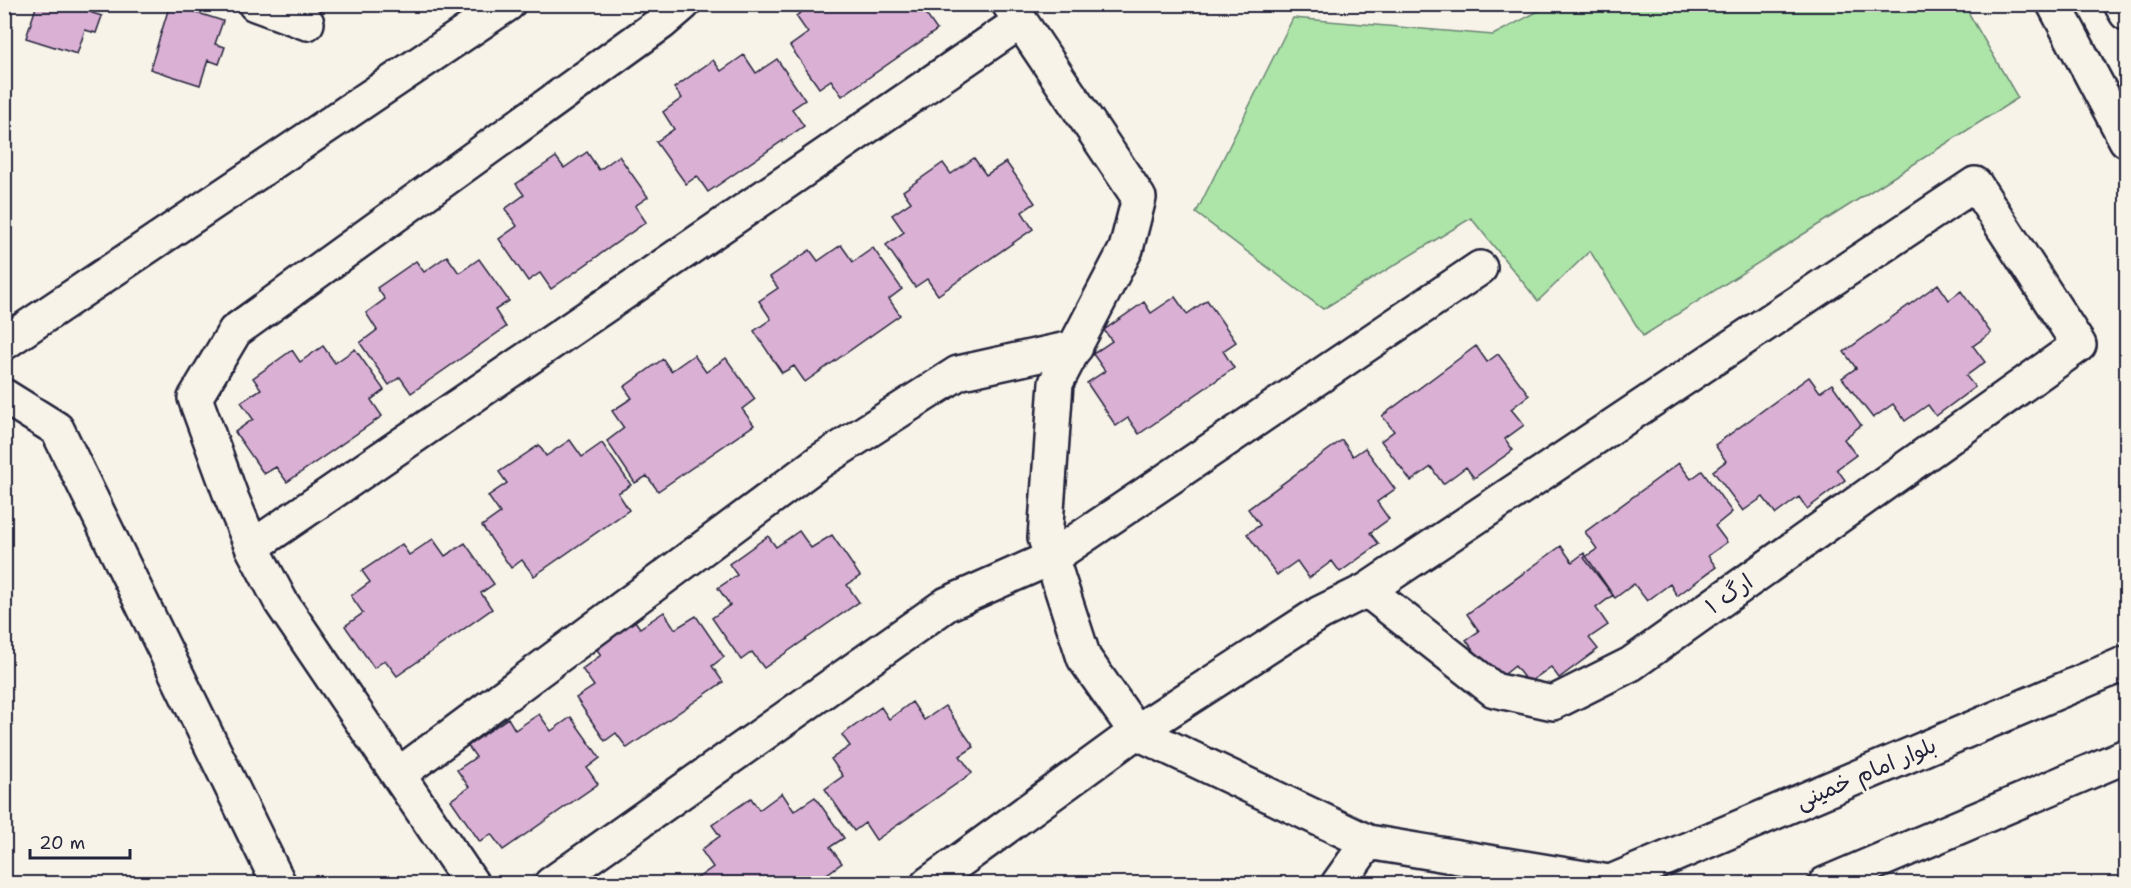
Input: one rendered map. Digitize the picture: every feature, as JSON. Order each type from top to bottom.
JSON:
[{"type":"street","points":[[255,4],[307,23]]},
{"type":"street","points":[[4,343],[508,4]]},
{"type":"street","points":[[472,884],[281,602],[252,547],[195,398],[236,331],[632,44],[683,4]]},
{"type":"street","points":[[2054,4],[2127,140]]},
{"type":"street","points":[[2121,4],[2127,13]]},
{"type":"street","points":[[252,547],[1014,13],[1139,198],[1126,249],[1056,383],[1045,538],[1084,658],[1136,732],[1368,842],[1607,883]]},
{"type":"street","name":"ارگ ۱","points":[[1975,184],[2079,345],[1631,664],[1553,703],[1494,690],[1367,590],[1975,184]]},
{"type":"street","points":[[551,884],[947,604],[1051,558],[1480,268]]},
{"type":"street","points":[[398,775],[819,462],[958,373],[1076,347]]},
{"type":"street","points":[[4,396],[57,429],[279,884]]},
{"type":"street","points":[[928,884],[1136,732],[1320,613],[1367,590]]},
{"type":"street","name":"بلوار امام خمینی","points":[[1607,883],[2127,663]]},
{"type":"street","points":[[1825,884],[2127,756]]},
{"type":"street","points":[[1338,884],[1368,842]]},
{"type":"green space","points":[[1552,4],[1964,5],[2018,98],[1643,336],[1590,251],[1538,301],[1471,218],[1323,309],[1196,213],[1293,18],[1493,35]]},
{"type":"building","points":[[37,4],[95,4],[92,13],[102,16],[96,33],[85,30],[77,54],[26,38]]},
{"type":"building","points":[[170,4],[223,21],[215,44],[225,47],[219,64],[208,60],[200,85],[150,69]]},
{"type":"building","points":[[813,4],[938,4],[925,13],[937,30],[842,96],[831,80],[819,88],[790,46],[808,33],[796,16]]},
{"type":"building","points":[[744,55],[756,73],[777,59],[805,100],[792,109],[804,126],[708,192],[697,176],[686,184],[656,142],[674,129],[663,112],[682,98],[674,88],[713,60],[721,71]]},
{"type":"building","points":[[587,152],[599,170],[619,156],[648,197],[635,206],[646,222],[551,289],[540,273],[528,281],[499,239],[517,226],[505,209],[524,195],[516,184],[556,157],[564,168]]},
{"type":"building","points":[[974,158],[986,175],[1006,162],[1035,203],[1022,212],[1033,229],[938,295],[927,279],[915,287],[886,245],[904,232],[892,215],[911,202],[903,191],[943,163],[951,174]]},
{"type":"building","points":[[841,245],[853,262],[873,248],[902,289],[889,299],[900,315],[805,382],[794,366],[782,373],[754,331],[771,319],[759,301],[778,288],[770,277],[810,250],[818,261]]},
{"type":"building","points":[[447,256],[459,273],[479,259],[509,301],[495,310],[506,327],[411,393],[400,377],[389,385],[360,343],[377,330],[366,313],[385,299],[377,288],[416,261],[424,272]]},
{"type":"building","points":[[1938,284],[1949,300],[1961,291],[1991,333],[1973,346],[1985,362],[1966,376],[1975,387],[1936,416],[1928,405],[1905,421],[1893,404],[1873,418],[1842,378],[1856,368],[1844,352]]},
{"type":"building","points":[[1175,297],[1187,314],[1207,300],[1236,342],[1223,351],[1234,368],[1139,434],[1128,418],[1116,426],[1087,383],[1105,371],[1093,354],[1112,341],[1104,330],[1144,302],[1151,313]]},
{"type":"building","points":[[323,346],[335,363],[355,349],[384,390],[371,400],[382,416],[287,482],[276,467],[264,474],[235,432],[253,419],[241,402],[261,389],[253,378],[292,350],[300,362]]},
{"type":"building","points":[[1476,346],[1487,362],[1498,354],[1529,395],[1511,409],[1524,425],[1505,439],[1513,450],[1474,478],[1466,467],[1443,484],[1431,467],[1411,481],[1381,441],[1394,431],[1382,416]]},
{"type":"building","points":[[694,355],[706,372],[726,358],[755,399],[742,409],[754,425],[658,491],[647,476],[635,483],[607,441],[624,428],[612,411],[632,398],[624,387],[663,359],[671,371]]},
{"type":"building","points":[[1809,377],[1820,392],[1832,384],[1861,425],[1844,439],[1856,455],[1837,469],[1845,480],[1807,509],[1799,497],[1776,514],[1763,497],[1743,511],[1713,471],[1726,461],[1715,445]]},
{"type":"building","points":[[570,440],[582,457],[602,443],[631,485],[618,493],[629,510],[534,576],[522,560],[511,568],[482,526],[500,513],[488,496],[507,483],[499,472],[539,445],[546,456]]},
{"type":"building","points":[[1342,440],[1353,456],[1365,448],[1395,489],[1377,502],[1389,519],[1370,533],[1379,544],[1340,572],[1332,561],[1309,578],[1297,561],[1277,575],[1247,534],[1260,525],[1248,509]]},
{"type":"building","points":[[1679,463],[1691,479],[1702,471],[1732,512],[1715,526],[1727,542],[1708,556],[1716,567],[1677,596],[1670,584],[1647,601],[1634,584],[1615,598],[1584,558],[1597,549],[1585,532]]},
{"type":"building","points":[[799,531],[811,548],[832,535],[860,576],[847,585],[859,602],[764,668],[752,652],[741,660],[712,618],[730,605],[718,588],[737,575],[729,564],[768,536],[776,547]]},
{"type":"building","points":[[433,539],[445,556],[465,543],[494,584],[481,593],[492,609],[397,676],[385,660],[374,668],[345,626],[363,613],[351,596],[370,582],[362,571],[402,544],[409,555]]},
{"type":"building","points":[[1561,546],[1572,562],[1584,553],[1613,595],[1596,608],[1608,625],[1589,638],[1598,649],[1559,678],[1551,667],[1528,683],[1515,666],[1496,681],[1466,640],[1479,631],[1467,614]]},
{"type":"building","points":[[664,612],[675,629],[696,616],[724,657],[712,666],[723,682],[627,748],[616,733],[605,741],[576,698],[594,686],[582,669],[601,655],[593,644],[632,617],[640,628]]},
{"type":"building","points":[[912,702],[924,720],[945,706],[974,747],[960,756],[972,773],[876,840],[865,823],[854,831],[825,789],[843,776],[831,759],[850,746],[842,735],[881,707],[889,719]]},
{"type":"building","points":[[539,714],[551,731],[571,717],[600,758],[587,768],[598,784],[503,850],[491,834],[480,842],[451,800],[469,787],[457,770],[476,757],[468,746],[508,718],[515,730]]},
{"type":"building","points":[[782,793],[794,811],[815,797],[844,838],[830,847],[842,863],[813,884],[697,884],[695,880],[713,867],[701,850],[720,836],[712,825],[751,798],[759,810]]}]
